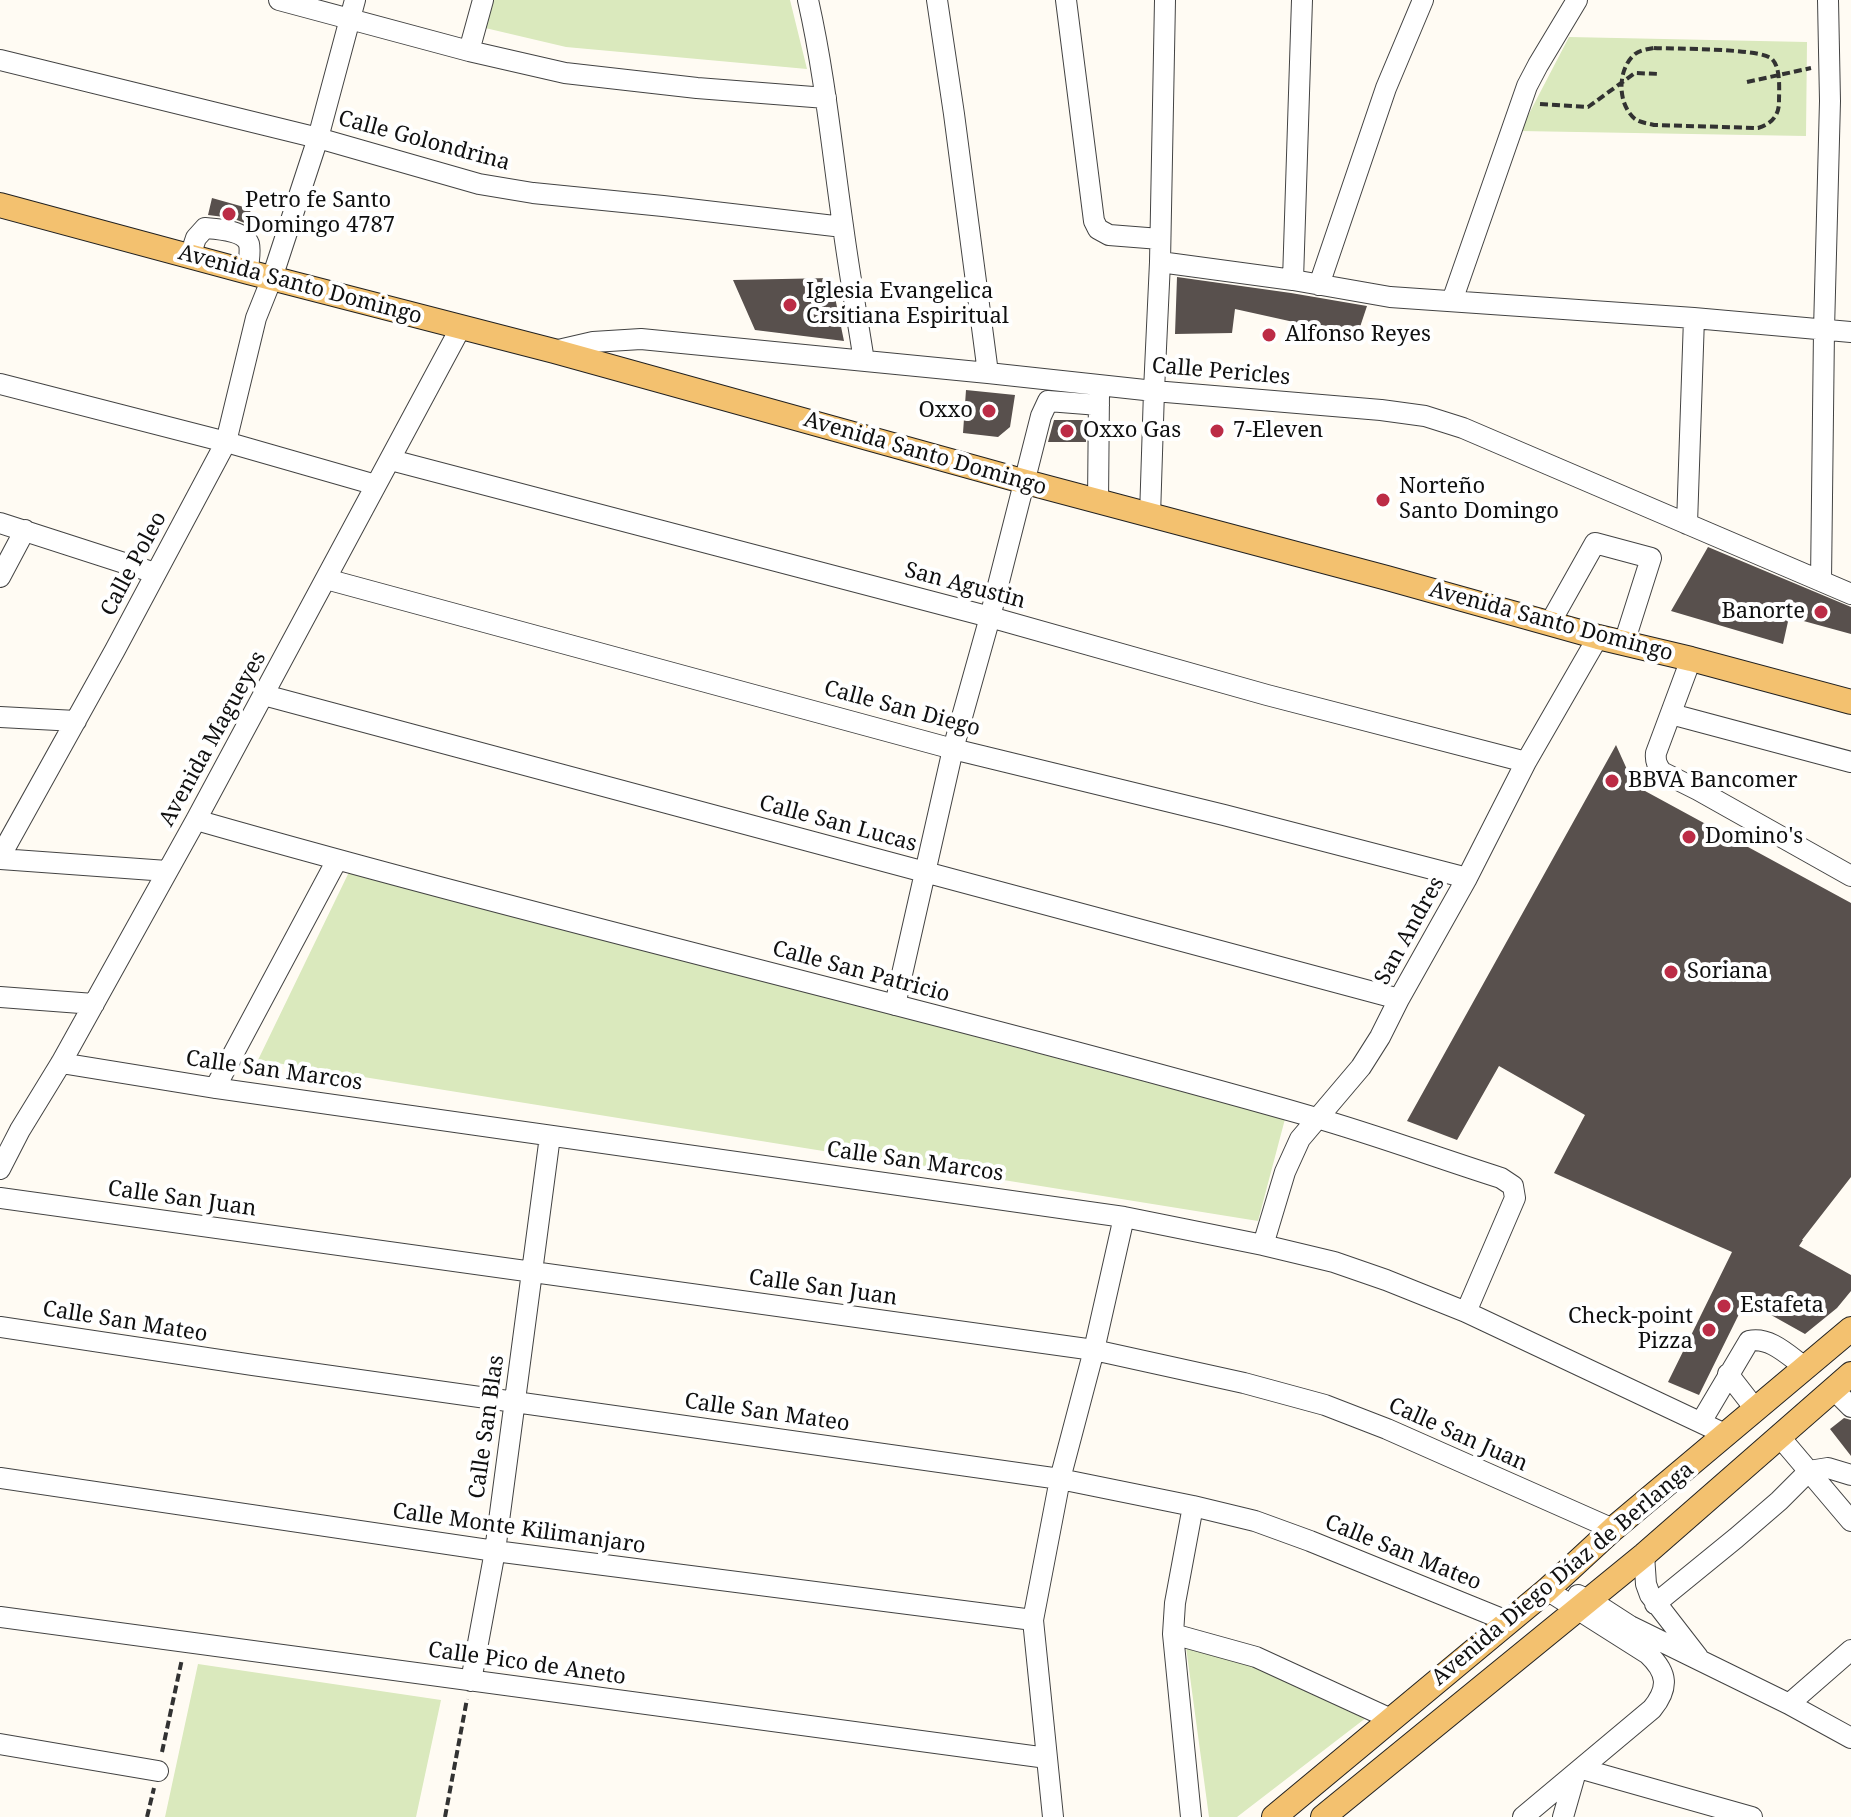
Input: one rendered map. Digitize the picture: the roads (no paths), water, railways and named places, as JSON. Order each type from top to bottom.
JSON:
[{"type":"main road","name":"Avenida Santo Domingo","points":[[0,205],[554,351],[1598,637],[1851,702]]},
{"type":"main road","name":"Avenida Diego Díaz de Berlanga","points":[[1274,1817],[1550,1587],[1613,1529],[1851,1329]]},
{"type":"main road","name":"Avenida Diego Díaz de Berlanga","points":[[1323,1817],[1644,1555],[1842,1381]]},
{"type":"street","points":[[279,0],[353,9],[469,51],[565,73],[826,98]]},
{"type":"street","points":[[469,51],[483,0]]},
{"type":"street","points":[[808,0],[817,39],[864,361]]},
{"type":"street","points":[[937,0],[988,373]]},
{"type":"street","points":[[1066,0],[1094,221],[1098,229],[1109,235],[1160,239]]},
{"type":"street","points":[[1150,516],[1160,262],[1165,0]]},
{"type":"street","points":[[1293,280],[1302,0]]},
{"type":"street","points":[[1319,285],[1386,88],[1423,0]]},
{"type":"street","points":[[1452,301],[1521,102],[1538,65],[1577,0]]},
{"type":"street","points":[[1821,581],[1828,0]]},
{"type":"street","name":"Calle Poleo","points":[[0,858],[226,442],[256,318],[318,138],[353,9]]},
{"type":"street","name":"Calle Golondrina","points":[[0,60],[318,138],[479,184],[533,193],[843,227]]},
{"type":"street","points":[[190,256],[196,238],[205,228],[241,235],[250,247],[248,272]]},
{"type":"street","points":[[1160,262],[1390,297],[1851,332]]},
{"type":"street","points":[[1687,524],[1694,318]]},
{"type":"street","name":"Avenida Magueyes","points":[[0,1169],[10,1129],[61,1063],[264,695],[461,327]]},
{"type":"street","name":"Calle Pericles","points":[[554,351],[593,342],[641,339],[1057,380],[1099,395],[1154,391],[1425,416],[1463,428],[1851,594]]},
{"type":"street","points":[[895,1005],[953,749],[1041,416],[1057,380]]},
{"type":"street","points":[[0,384],[226,442],[376,485]]},
{"type":"street","points":[[1048,401],[1099,395],[1098,502]]},
{"type":"street","name":"San Agustin","points":[[391,460],[1526,762]]},
{"type":"street","points":[[0,523],[155,573]]},
{"type":"street","points":[[0,577],[25,530]]},
{"type":"street","points":[[1550,623],[1595,543],[1651,558],[1624,643]]},
{"type":"street","name":"Calle San Diego","points":[[326,579],[953,749],[1467,878]]},
{"type":"street","name":"San Andres","points":[[1263,1245],[1285,1172],[1300,1139],[1361,1067],[1380,1037],[1526,762],[1598,637]]},
{"type":"street","points":[[1691,659],[1656,757],[1658,767],[1851,876]]},
{"type":"street","name":"Calle San Lucas","points":[[264,695],[1399,999]]},
{"type":"street","points":[[1671,714],[1851,762]]},
{"type":"street","points":[[0,717],[76,721]]},
{"type":"street","name":"Calle San Patricio","points":[[196,820],[337,860],[1316,1118],[1509,1182],[1515,1198],[1466,1312]]},
{"type":"street","points":[[0,858],[167,871]]},
{"type":"street","points":[[215,1088],[337,860]]},
{"type":"street","points":[[0,997],[94,1004]]},
{"type":"street","name":"Calle San Marcos","points":[[61,1063],[215,1088],[1124,1217],[1263,1245],[1334,1262],[1466,1312],[1727,1435]]},
{"type":"street","name":"Calle San Blas","points":[[471,1681],[495,1551],[550,1136]]},
{"type":"street","name":"Calle San Juan","points":[[0,1198],[1094,1350],[1244,1383],[1325,1405],[1387,1429],[1613,1529]]},
{"type":"street","points":[[1053,1817],[1033,1620],[1060,1479],[1094,1350],[1124,1217]]},
{"type":"street","name":"Calle San Mateo","points":[[0,1327],[1060,1479],[1255,1521],[1507,1621]]},
{"type":"street","points":[[1701,1422],[1749,1341],[1767,1341],[1806,1368]]},
{"type":"street","points":[[1728,1374],[1756,1410]]},
{"type":"street","points":[[1842,1381],[1851,1407]]},
{"type":"street","points":[[1779,1436],[1851,1521]]},
{"type":"street","points":[[1655,1604],[1736,1538],[1809,1471],[1828,1468],[1851,1475]]},
{"type":"street","name":"Calle Monte Kilimanjaro","points":[[0,1478],[495,1551],[1033,1620]]},
{"type":"street","points":[[1191,1817],[1173,1634],[1175,1603],[1193,1506]]},
{"type":"street","points":[[1644,1555],[1646,1584],[1655,1604],[1701,1660]]},
{"type":"street","points":[[1550,1587],[1625,1631],[1701,1660],[1851,1738]]},
{"type":"street","name":"Calle Pico de Aneto","points":[[0,1617],[1047,1758]]},
{"type":"street","points":[[1523,1817],[1652,1709],[1663,1692],[1664,1679],[1659,1665],[1625,1631]]},
{"type":"street","points":[[1173,1634],[1256,1657],[1391,1719]]},
{"type":"street","points":[[1789,1704],[1851,1650]]},
{"type":"street","points":[[0,1744],[158,1771]]},
{"type":"street","points":[[1563,1817],[1578,1772]]},
{"type":"street","points":[[1578,1772],[1752,1817]]},
{"type":"place","name":"Petro fe Santo Domingo 4787","points":[[229,214]]},
{"type":"place","name":"Iglesia Evangelica Crsitiana Espiritual","points":[[790,305]]},
{"type":"place","name":"Alfonso Reyes","points":[[1269,335]]},
{"type":"place","name":"Oxxo","points":[[989,411]]},
{"type":"place","name":"Oxxo Gas","points":[[1067,431]]},
{"type":"place","name":"7-Eleven","points":[[1217,431]]},
{"type":"place","name":"Norteño Santo Domingo","points":[[1383,500]]},
{"type":"place","name":"Banorte","points":[[1821,612]]},
{"type":"place","name":"BBVA Bancomer","points":[[1612,781]]},
{"type":"place","name":"Domino's","points":[[1689,837]]},
{"type":"place","name":"Soriana","points":[[1671,972]]},
{"type":"place","name":"Estafeta","points":[[1724,1306]]},
{"type":"place","name":"Check-point Pizza","points":[[1709,1330]]}]
